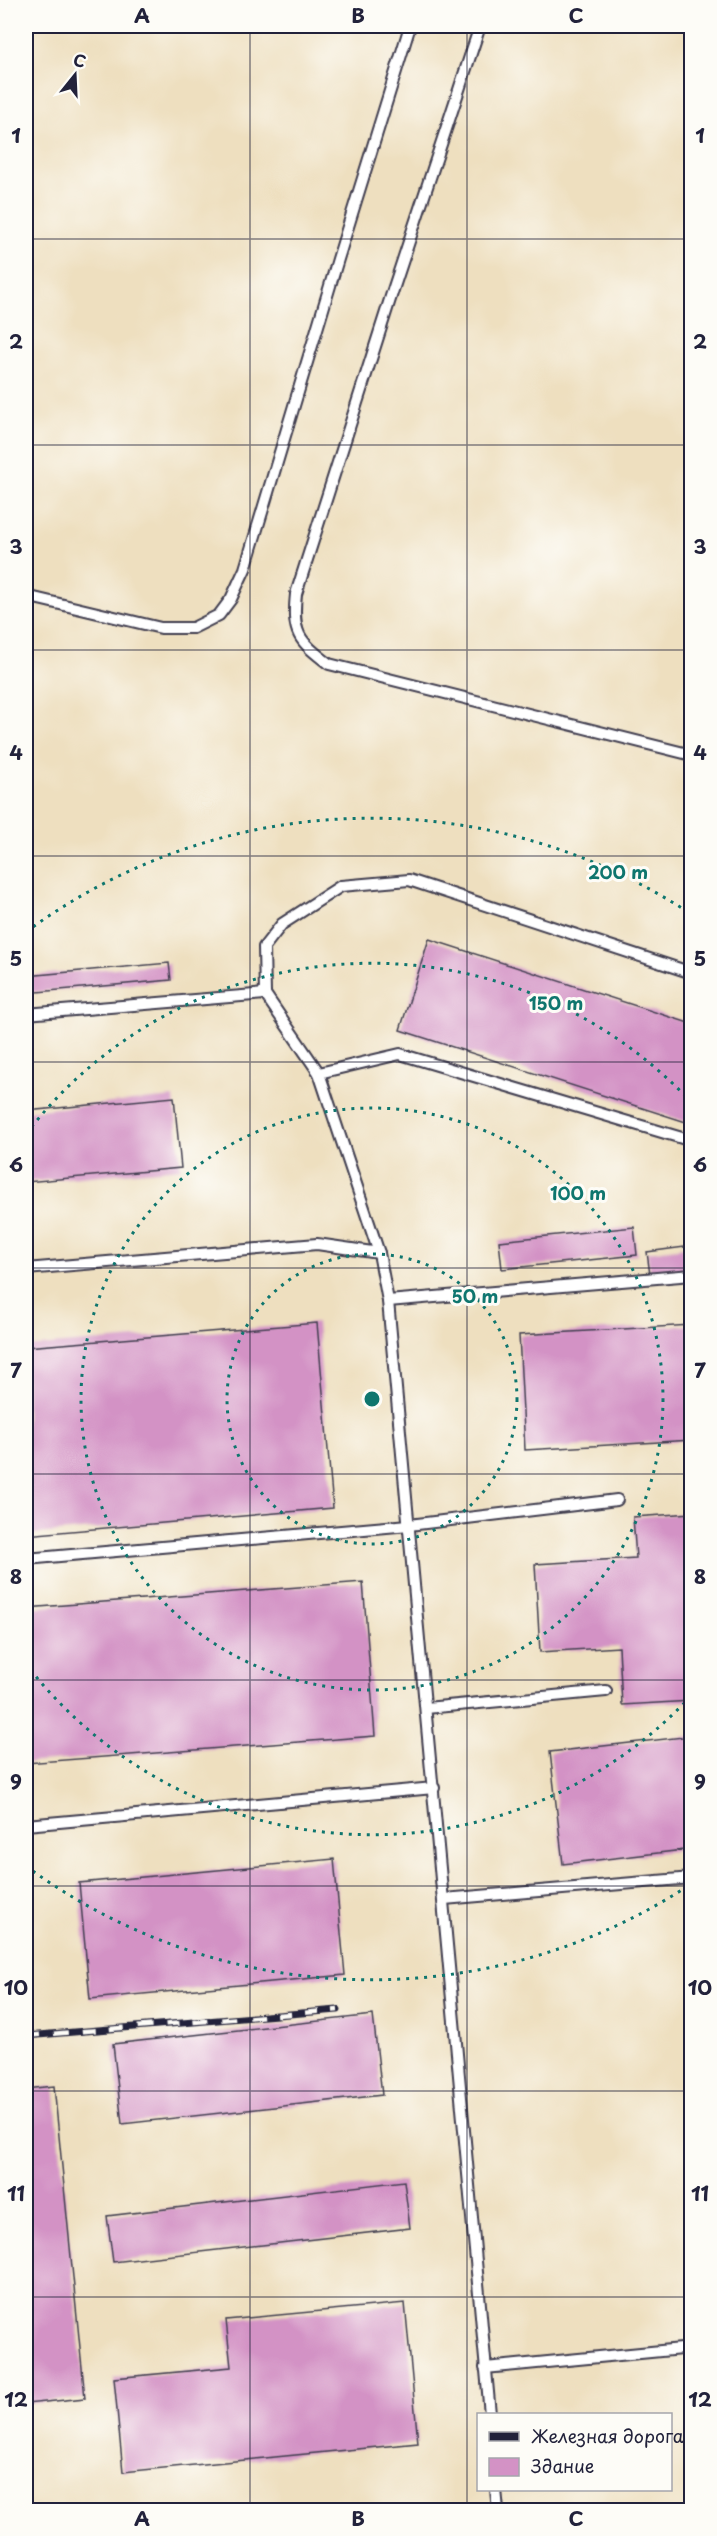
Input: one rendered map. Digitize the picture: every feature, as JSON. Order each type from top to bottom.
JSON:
[{"type":"lane","points":[[26,596],[161,628],[193,628],[219,615],[231,599],[245,569],[334,269],[410,26]]},
{"type":"lane","points":[[480,26],[296,594],[294,619],[299,635],[308,648],[329,664],[692,755]]},
{"type":"lane","points":[[490,2413],[388,1301],[379,1253],[319,1073],[265,994],[264,947],[282,924],[341,886],[409,880],[692,973]]},
{"type":"lane","points":[[26,1014],[265,994]]},
{"type":"lane","points":[[319,1073],[400,1054],[692,1141]]},
{"type":"lane","points":[[26,1269],[317,1244],[379,1253]]},
{"type":"lane","points":[[388,1301],[692,1275]]},
{"type":"lane","points":[[26,1559],[409,1525],[617,1500]]},
{"type":"lane","points":[[426,1708],[606,1691]]},
{"type":"lane","points":[[26,1825],[434,1788]]},
{"type":"lane","points":[[444,1899],[692,1878]]},
{"type":"lane","points":[[485,2368],[692,2348]]},
{"type":"lane","points":[[496,2491],[498,2511]]},
{"type":"building","points":[[429,939],[692,1024],[692,1124],[400,1030]]},
{"type":"building","points":[[169,963],[171,980],[26,993],[26,976]]},
{"type":"building","points":[[174,1097],[181,1168],[26,1182],[26,1111]]},
{"type":"building","points":[[634,1227],[637,1255],[502,1269],[499,1241]]},
{"type":"building","points":[[692,1246],[692,1269],[650,1275],[647,1252]]},
{"type":"building","points":[[317,1323],[333,1508],[26,1535],[26,1347]]},
{"type":"building","points":[[692,1325],[692,1440],[525,1450],[519,1335]]},
{"type":"building","points":[[692,1513],[692,1701],[622,1705],[619,1647],[540,1652],[535,1564],[636,1558],[633,1517]]},
{"type":"building","points":[[363,1582],[375,1736],[26,1763],[26,1608]]},
{"type":"building","points":[[692,1736],[692,1849],[563,1864],[550,1752]]},
{"type":"building","points":[[334,1859],[345,1975],[90,1999],[79,1883]]},
{"type":"building","points":[[373,2015],[382,2095],[122,2124],[113,2044]]},
{"type":"building","points":[[54,2086],[85,2398],[26,2404],[26,2089]]},
{"type":"building","points":[[404,2181],[410,2228],[113,2262],[107,2216]]},
{"type":"building","points":[[405,2303],[418,2443],[123,2472],[114,2378],[231,2367],[226,2320]]},
{"type":"railway","points":[[26,2036],[338,2010]]}]
